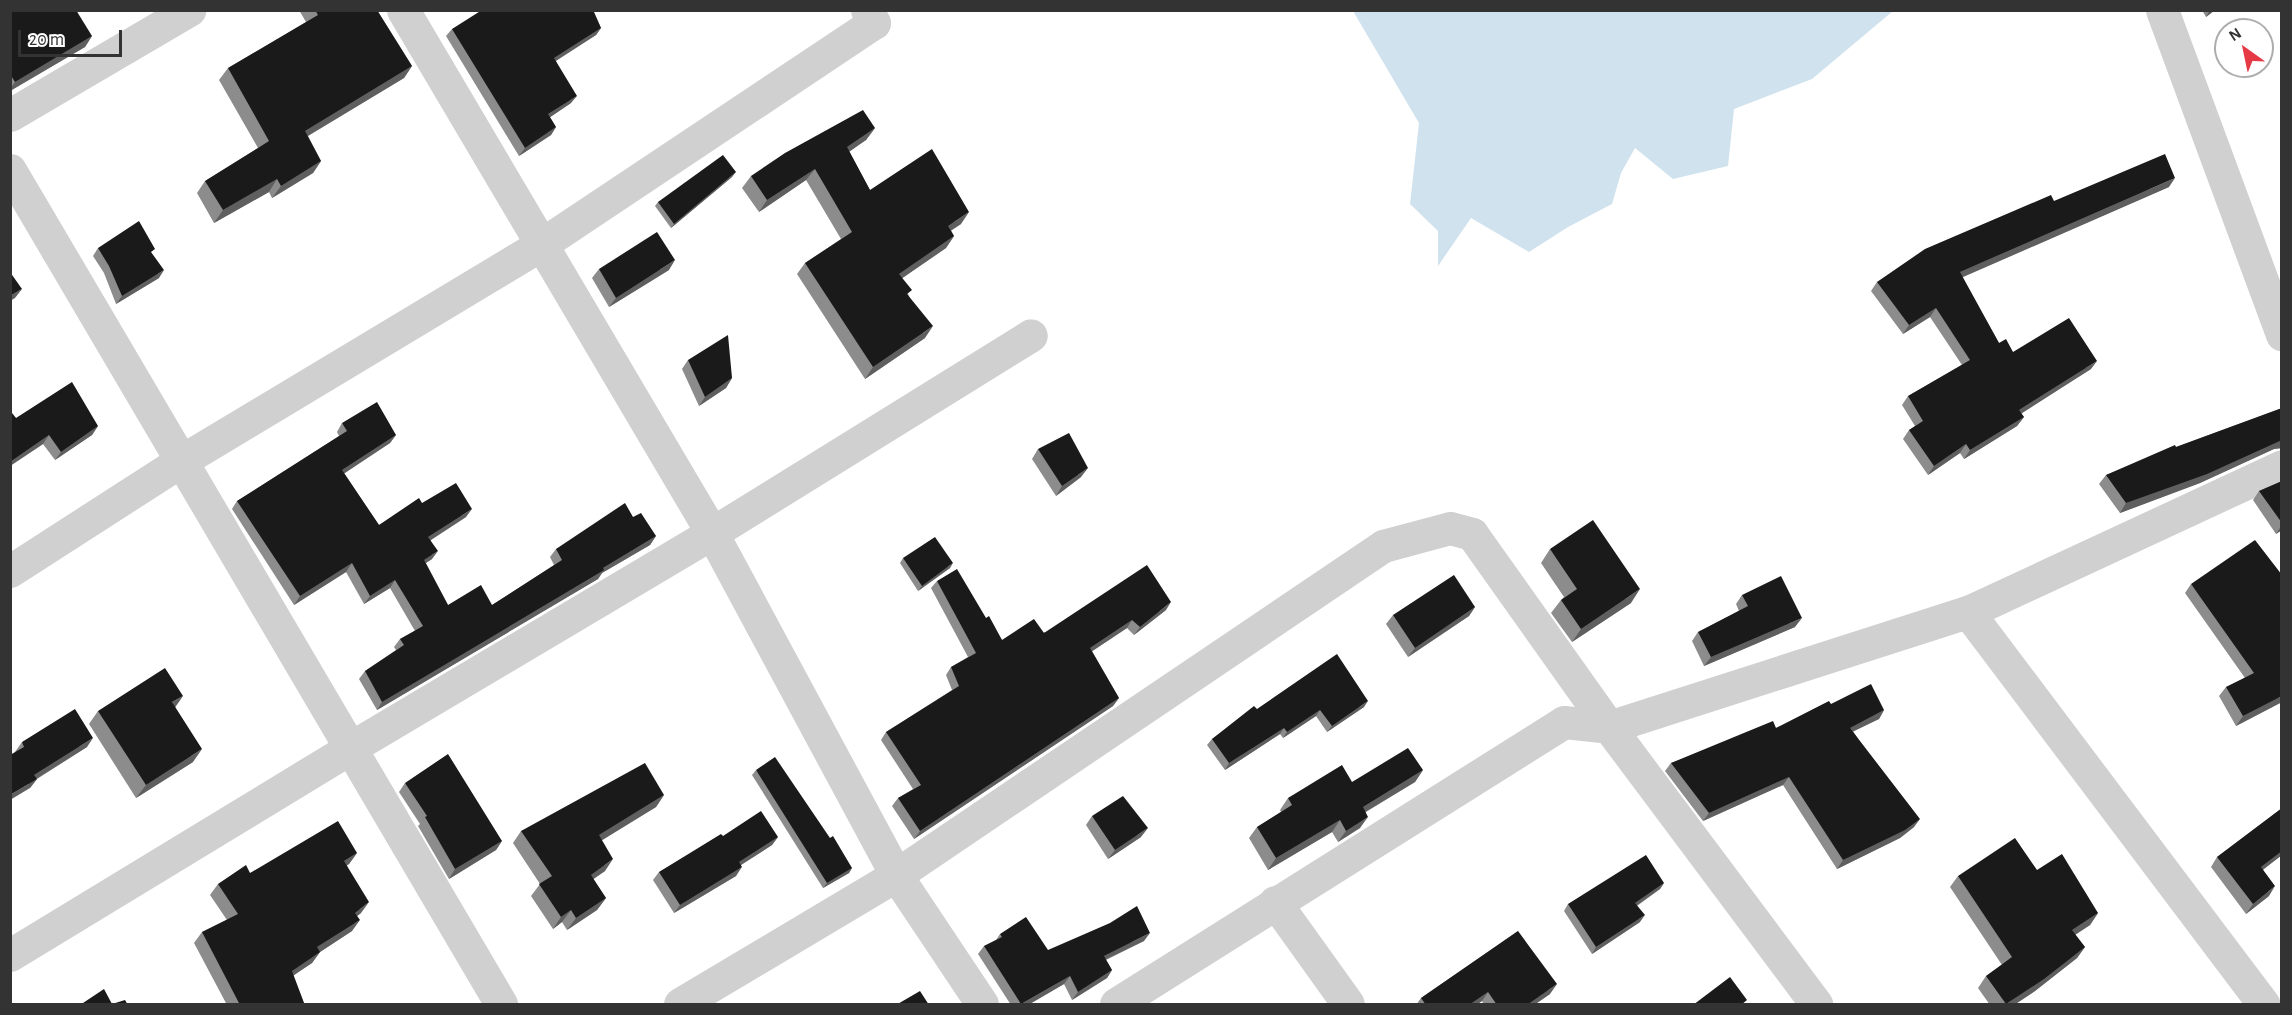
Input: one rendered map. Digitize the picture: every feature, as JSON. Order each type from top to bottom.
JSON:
[{"type":"street","points":[[10,115],[189,10]]},
{"type":"street","points":[[403,10],[712,533],[896,875],[982,1005]]},
{"type":"street","points":[[10,571],[181,461],[542,244],[874,23],[867,10]]},
{"type":"street","points":[[2162,10],[2282,334]]},
{"type":"street","points":[[10,170],[501,1005]]},
{"type":"street","points":[[10,955],[350,748],[712,533],[1030,335]]},
{"type":"street","points":[[1116,1005],[1275,902],[1323,875],[1564,722],[1609,727],[1968,612],[2282,466]]},
{"type":"street","points":[[680,1005],[896,875],[1383,546],[1450,528],[1472,534],[1609,727],[1816,1005]]},
{"type":"street","points":[[1968,612],[2263,1005]]},
{"type":"street","points":[[1275,902],[1348,1005]]},
{"type":"water","points":[[1353,11],[1893,11],[1812,79],[1734,109],[1728,166],[1673,179],[1635,148],[1621,173],[1612,204],[1568,227],[1529,252],[1471,218],[1438,266],[1438,231],[1410,204],[1419,123]]},
{"type":"building","points":[[10,10],[76,10],[92,36],[15,82],[10,74]]},
{"type":"building","points":[[315,10],[377,10],[412,66],[305,131],[321,161],[281,186],[277,179],[223,210],[205,181],[269,141],[228,68],[318,15]]},
{"type":"building","points":[[482,10],[593,10],[601,28],[554,58],[577,96],[548,114],[556,127],[525,148],[452,29]]},
{"type":"building","points":[[863,110],[875,128],[847,147],[870,190],[932,149],[969,212],[948,226],[954,236],[899,274],[912,290],[907,294],[933,326],[873,367],[805,263],[852,232],[815,169],[767,200],[751,176],[785,153]]},
{"type":"building","points":[[2165,154],[2175,178],[1960,272],[1999,343],[2006,339],[2013,352],[2069,318],[2097,361],[2019,410],[2024,417],[1970,450],[1966,444],[1934,466],[1909,430],[1923,421],[1908,396],[1970,360],[1936,308],[1909,325],[1877,282],[1925,249],[2051,195],[2054,201]]},
{"type":"building","points":[[723,155],[736,172],[674,224],[658,202]]},
{"type":"building","points":[[139,221],[155,249],[151,252],[164,270],[122,296],[98,248]]},
{"type":"building","points":[[657,232],[675,260],[616,298],[599,269]]},
{"type":"building","points":[[10,272],[22,289],[10,296]]},
{"type":"building","points":[[728,335],[732,378],[705,397],[688,360]]},
{"type":"building","points":[[72,382],[98,426],[61,452],[49,435],[10,462],[10,414],[12,413],[16,418]]},
{"type":"building","points":[[377,402],[396,435],[342,470],[379,525],[419,498],[422,503],[456,483],[472,509],[428,537],[438,551],[424,560],[448,605],[481,585],[492,605],[562,560],[556,549],[625,503],[633,517],[641,513],[656,536],[603,568],[604,570],[382,702],[365,671],[404,645],[400,639],[423,626],[395,580],[370,596],[352,563],[300,596],[237,501],[347,431],[342,423]]},
{"type":"building","points":[[2282,408],[2282,440],[2207,474],[2126,503],[2106,475],[2175,445],[2176,447]]},
{"type":"building","points":[[1069,433],[1088,468],[1062,486],[1038,449]]},
{"type":"building","points":[[2282,481],[2282,523],[2259,491]]},
{"type":"building","points":[[1593,520],[1640,589],[1581,629],[1561,600],[1577,589],[1550,549]]},
{"type":"building","points":[[935,537],[953,563],[922,586],[903,558]]},
{"type":"building","points":[[2255,540],[2282,575],[2282,696],[2243,716],[2226,687],[2254,673],[2191,584]]},
{"type":"building","points":[[1147,565],[1171,602],[1140,627],[1132,620],[1090,648],[1119,698],[920,831],[898,798],[921,785],[886,732],[959,686],[951,667],[976,653],[937,581],[957,569],[986,618],[989,616],[1002,640],[1034,619],[1044,633]]},
{"type":"building","points":[[1454,575],[1475,607],[1415,648],[1393,615]]},
{"type":"building","points":[[1781,576],[1802,618],[1711,657],[1698,632],[1748,606],[1742,595]]},
{"type":"building","points":[[1337,654],[1368,701],[1332,726],[1320,710],[1287,732],[1284,728],[1229,763],[1212,739],[1254,706],[1257,709]]},
{"type":"building","points":[[165,668],[183,696],[172,702],[202,749],[146,785],[98,711]]},
{"type":"building","points":[[1871,684],[1884,710],[1850,728],[1920,819],[1905,830],[1843,860],[1789,777],[1709,813],[1671,763],[1773,721],[1776,728],[1829,701],[1831,704]]},
{"type":"building","points":[[75,709],[93,738],[34,775],[37,779],[10,795],[10,755],[24,747],[22,742]]},
{"type":"building","points":[[1408,748],[1423,770],[1363,807],[1368,817],[1346,831],[1340,820],[1276,858],[1257,827],[1292,805],[1288,798],[1342,765],[1352,782]]},
{"type":"building","points":[[448,754],[502,841],[455,869],[425,817],[427,816],[405,783]]},
{"type":"building","points":[[775,757],[830,838],[833,836],[852,868],[827,883],[756,770]]},
{"type":"building","points":[[645,763],[664,795],[599,835],[613,859],[591,875],[606,898],[576,918],[571,910],[561,917],[539,884],[552,876],[521,831]]},
{"type":"building","points":[[1123,796],[1148,828],[1115,850],[1092,816]]},
{"type":"building","points":[[2282,808],[2282,851],[2261,867],[2275,886],[2253,904],[2217,857]]},
{"type":"building","points":[[761,811],[778,837],[739,862],[742,867],[680,905],[659,872],[721,834],[723,836]]},
{"type":"building","points":[[338,821],[357,853],[344,861],[369,902],[355,913],[360,920],[317,947],[320,952],[292,971],[304,1003],[301,1005],[240,1005],[202,932],[238,914],[218,884],[246,865],[250,873]]},
{"type":"building","points":[[2015,838],[2037,870],[2062,854],[2098,913],[2072,930],[2085,947],[2044,979],[2006,1004],[1986,976],[2012,957],[1958,876]]},
{"type":"building","points":[[1646,855],[1664,883],[1635,903],[1645,915],[1596,947],[1568,904]]},
{"type":"building","points":[[1137,906],[1150,933],[1104,956],[1112,970],[1078,992],[1070,976],[1021,1004],[984,946],[1002,937],[1000,934],[1026,917],[1048,950],[1110,923]]},
{"type":"building","points":[[1518,931],[1557,984],[1527,1005],[1497,1005],[1488,992],[1469,1005],[1426,1005],[1421,998]]},
{"type":"building","points":[[1730,977],[1747,1000],[1741,1005],[1693,1005]]},
{"type":"building","points":[[104,989],[112,1004],[125,1000],[128,1005],[80,1005]]},
{"type":"building","points":[[920,991],[929,1005],[896,1005]]}]
